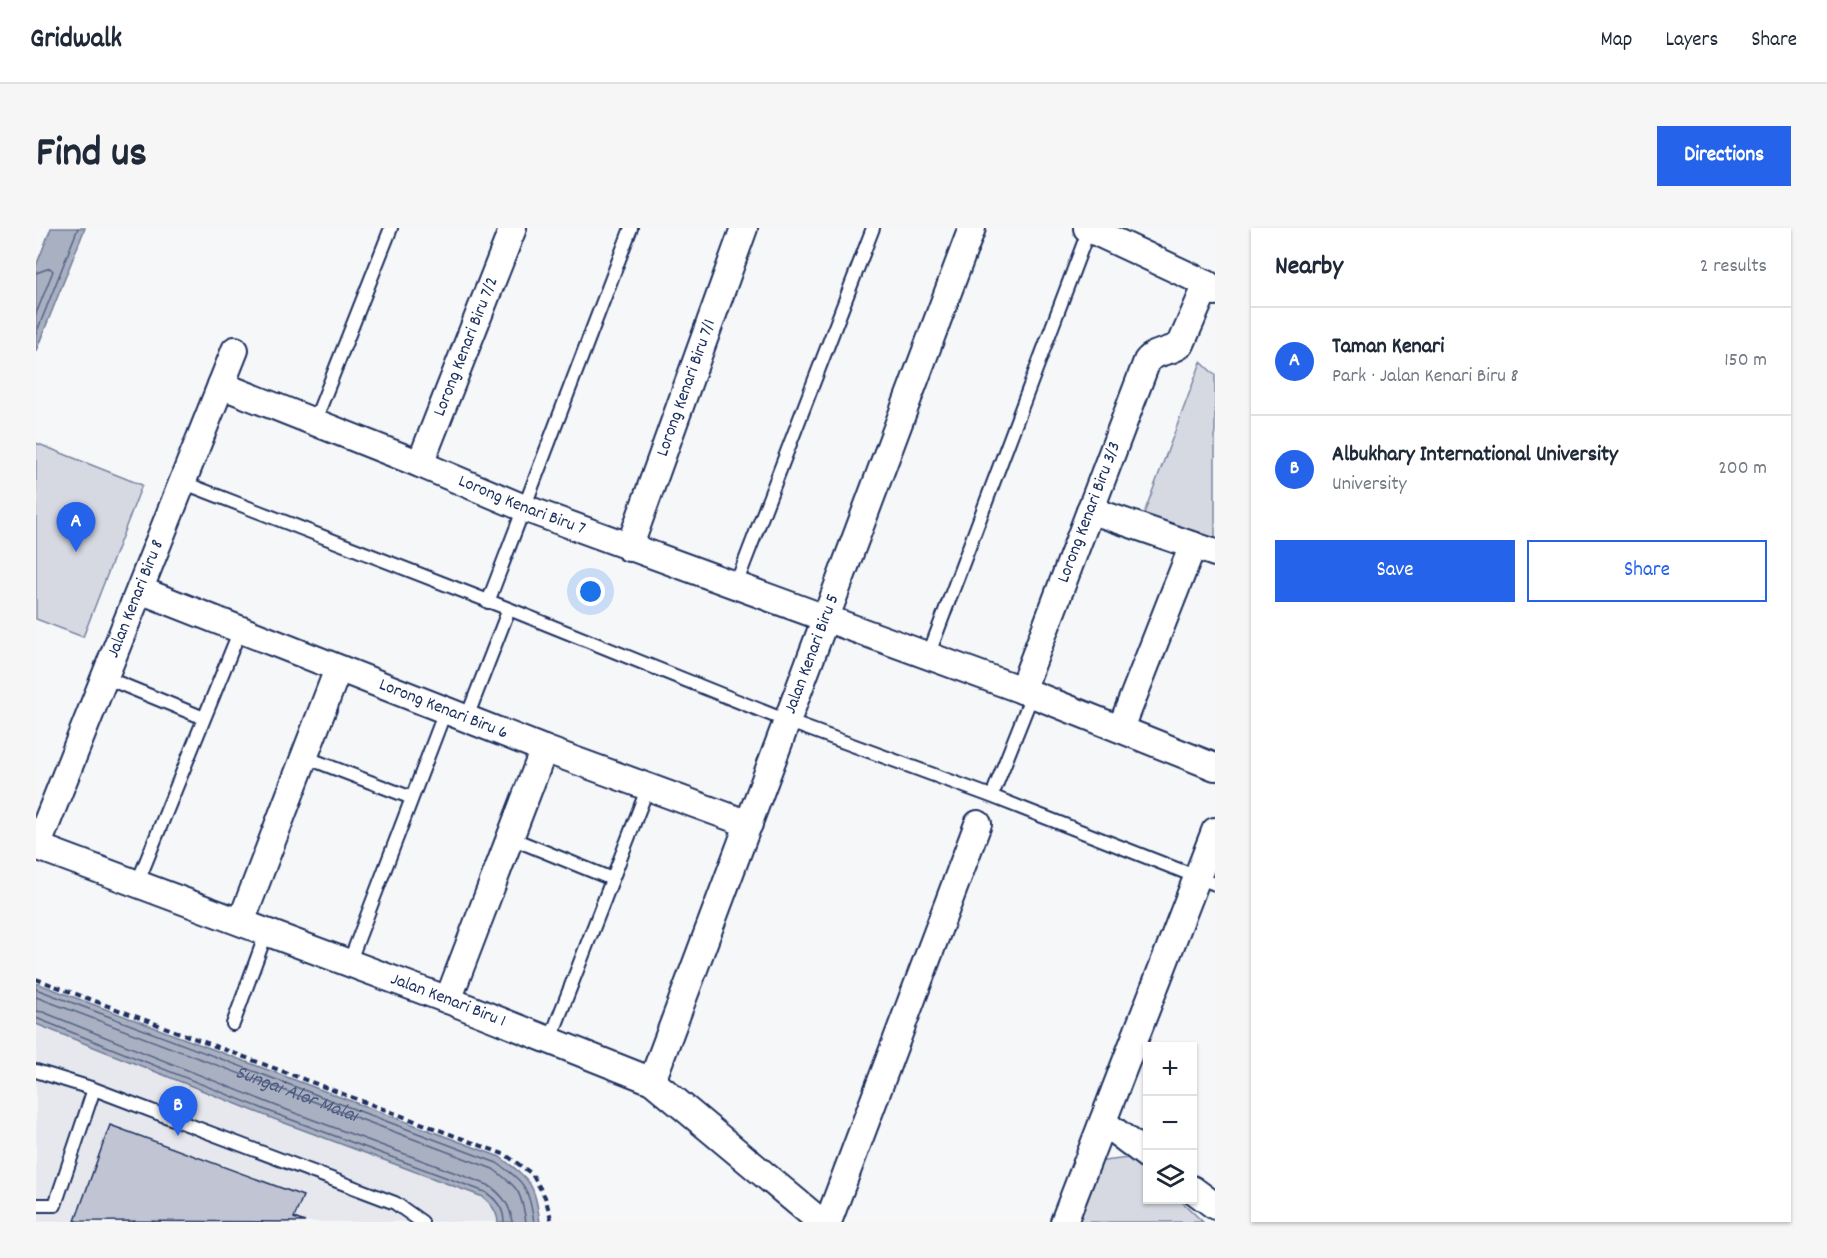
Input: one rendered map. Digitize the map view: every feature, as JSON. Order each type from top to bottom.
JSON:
[{"type":"street","name":"Lorong Kenari Biru 7/2","points":[[420,464],[513,228]]},
{"type":"street","name":"Lorong Kenari Biru 7/1","points":[[629,548],[744,228]]},
{"type":"street","name":"Jalan Kenari Biru 5","points":[[652,1081],[972,228]]},
{"type":"street","points":[[1088,228],[1211,288]]},
{"type":"street","name":"Lorong Kenari Biru 3/3","points":[[1027,692],[1090,510],[1147,362],[1157,353],[1173,350],[1181,344],[1211,288]]},
{"type":"street","name":"Jalan Kenari Biru 8","points":[[36,846],[235,350]]},
{"type":"street","name":"Lorong Kenari Biru 7","points":[[221,385],[524,508],[1027,692],[1215,767]]},
{"type":"street","points":[[1090,510],[1204,549],[1121,728]]},
{"type":"street","name":"Lorong Kenari Biru 6","points":[[140,590],[338,669],[648,788],[749,824]]},
{"type":"street","points":[[241,922],[338,669]]},
{"type":"street","points":[[448,1000],[544,748]]},
{"type":"street","points":[[828,1222],[978,824]]},
{"type":"street","points":[[1064,1222],[1102,1122],[1206,880],[1215,831]]},
{"type":"street","name":"Jalan Kenari Biru 1","points":[[36,846],[448,1000],[652,1081],[821,1222]]},
{"type":"street","points":[[1102,1122],[1143,1152]]},
{"type":"street","points":[[1197,1193],[1215,1206]]},
{"type":"lane","points":[[314,423],[391,228]]},
{"type":"lane","points":[[488,602],[632,228]]},
{"type":"lane","points":[[735,587],[873,228]]},
{"type":"lane","points":[[928,656],[1088,228]]},
{"type":"lane","points":[[182,482],[509,609],[787,721],[991,796],[1206,880]]},
{"type":"lane","points":[[349,963],[412,798],[509,609]]},
{"type":"lane","points":[[137,884],[240,630]]},
{"type":"lane","points":[[104,677],[204,718]]},
{"type":"lane","points":[[995,788],[1027,692]]},
{"type":"lane","points":[[305,757],[412,798]]},
{"type":"lane","points":[[550,1040],[648,788]]},
{"type":"lane","points":[[511,838],[612,879]]},
{"type":"lane","points":[[233,1024],[267,931]]},
{"type":"lane","points":[[36,1071],[94,1089],[395,1203],[422,1222]]},
{"type":"lane","points":[[36,1205],[55,1205],[94,1089]]},
{"type":"path","points":[[36,979],[506,1155],[532,1173],[544,1197],[552,1222]]},
{"type":"shaded area","points":[[1201,362],[1215,375],[1215,540],[1143,516]]},
{"type":"shaded area","points":[[36,443],[142,485],[83,637],[36,619]]},
{"type":"shaded area","points":[[36,1024],[274,1119],[483,1197],[491,1204],[498,1216],[498,1222],[36,1222]]},
{"type":"shaded area","points":[[1136,1157],[1143,1164],[1143,1204],[1184,1204],[1203,1222],[1072,1222],[1097,1162]]},
{"type":"water","points":[[51,228],[85,228],[36,351],[36,266]]},
{"type":"water","name":"Sungai Alor Malai","points":[[36,983],[500,1157],[530,1184],[536,1199],[540,1222],[498,1222],[493,1208],[483,1197],[274,1119],[36,1024]]},
{"type":"building","points":[[110,1125],[303,1196],[294,1218],[305,1222],[75,1221]]},
{"type":"place","name":"Taman Kenari","points":[[76,552]]},
{"type":"place","name":"Albukhary International University","points":[[178,1136]]}]
